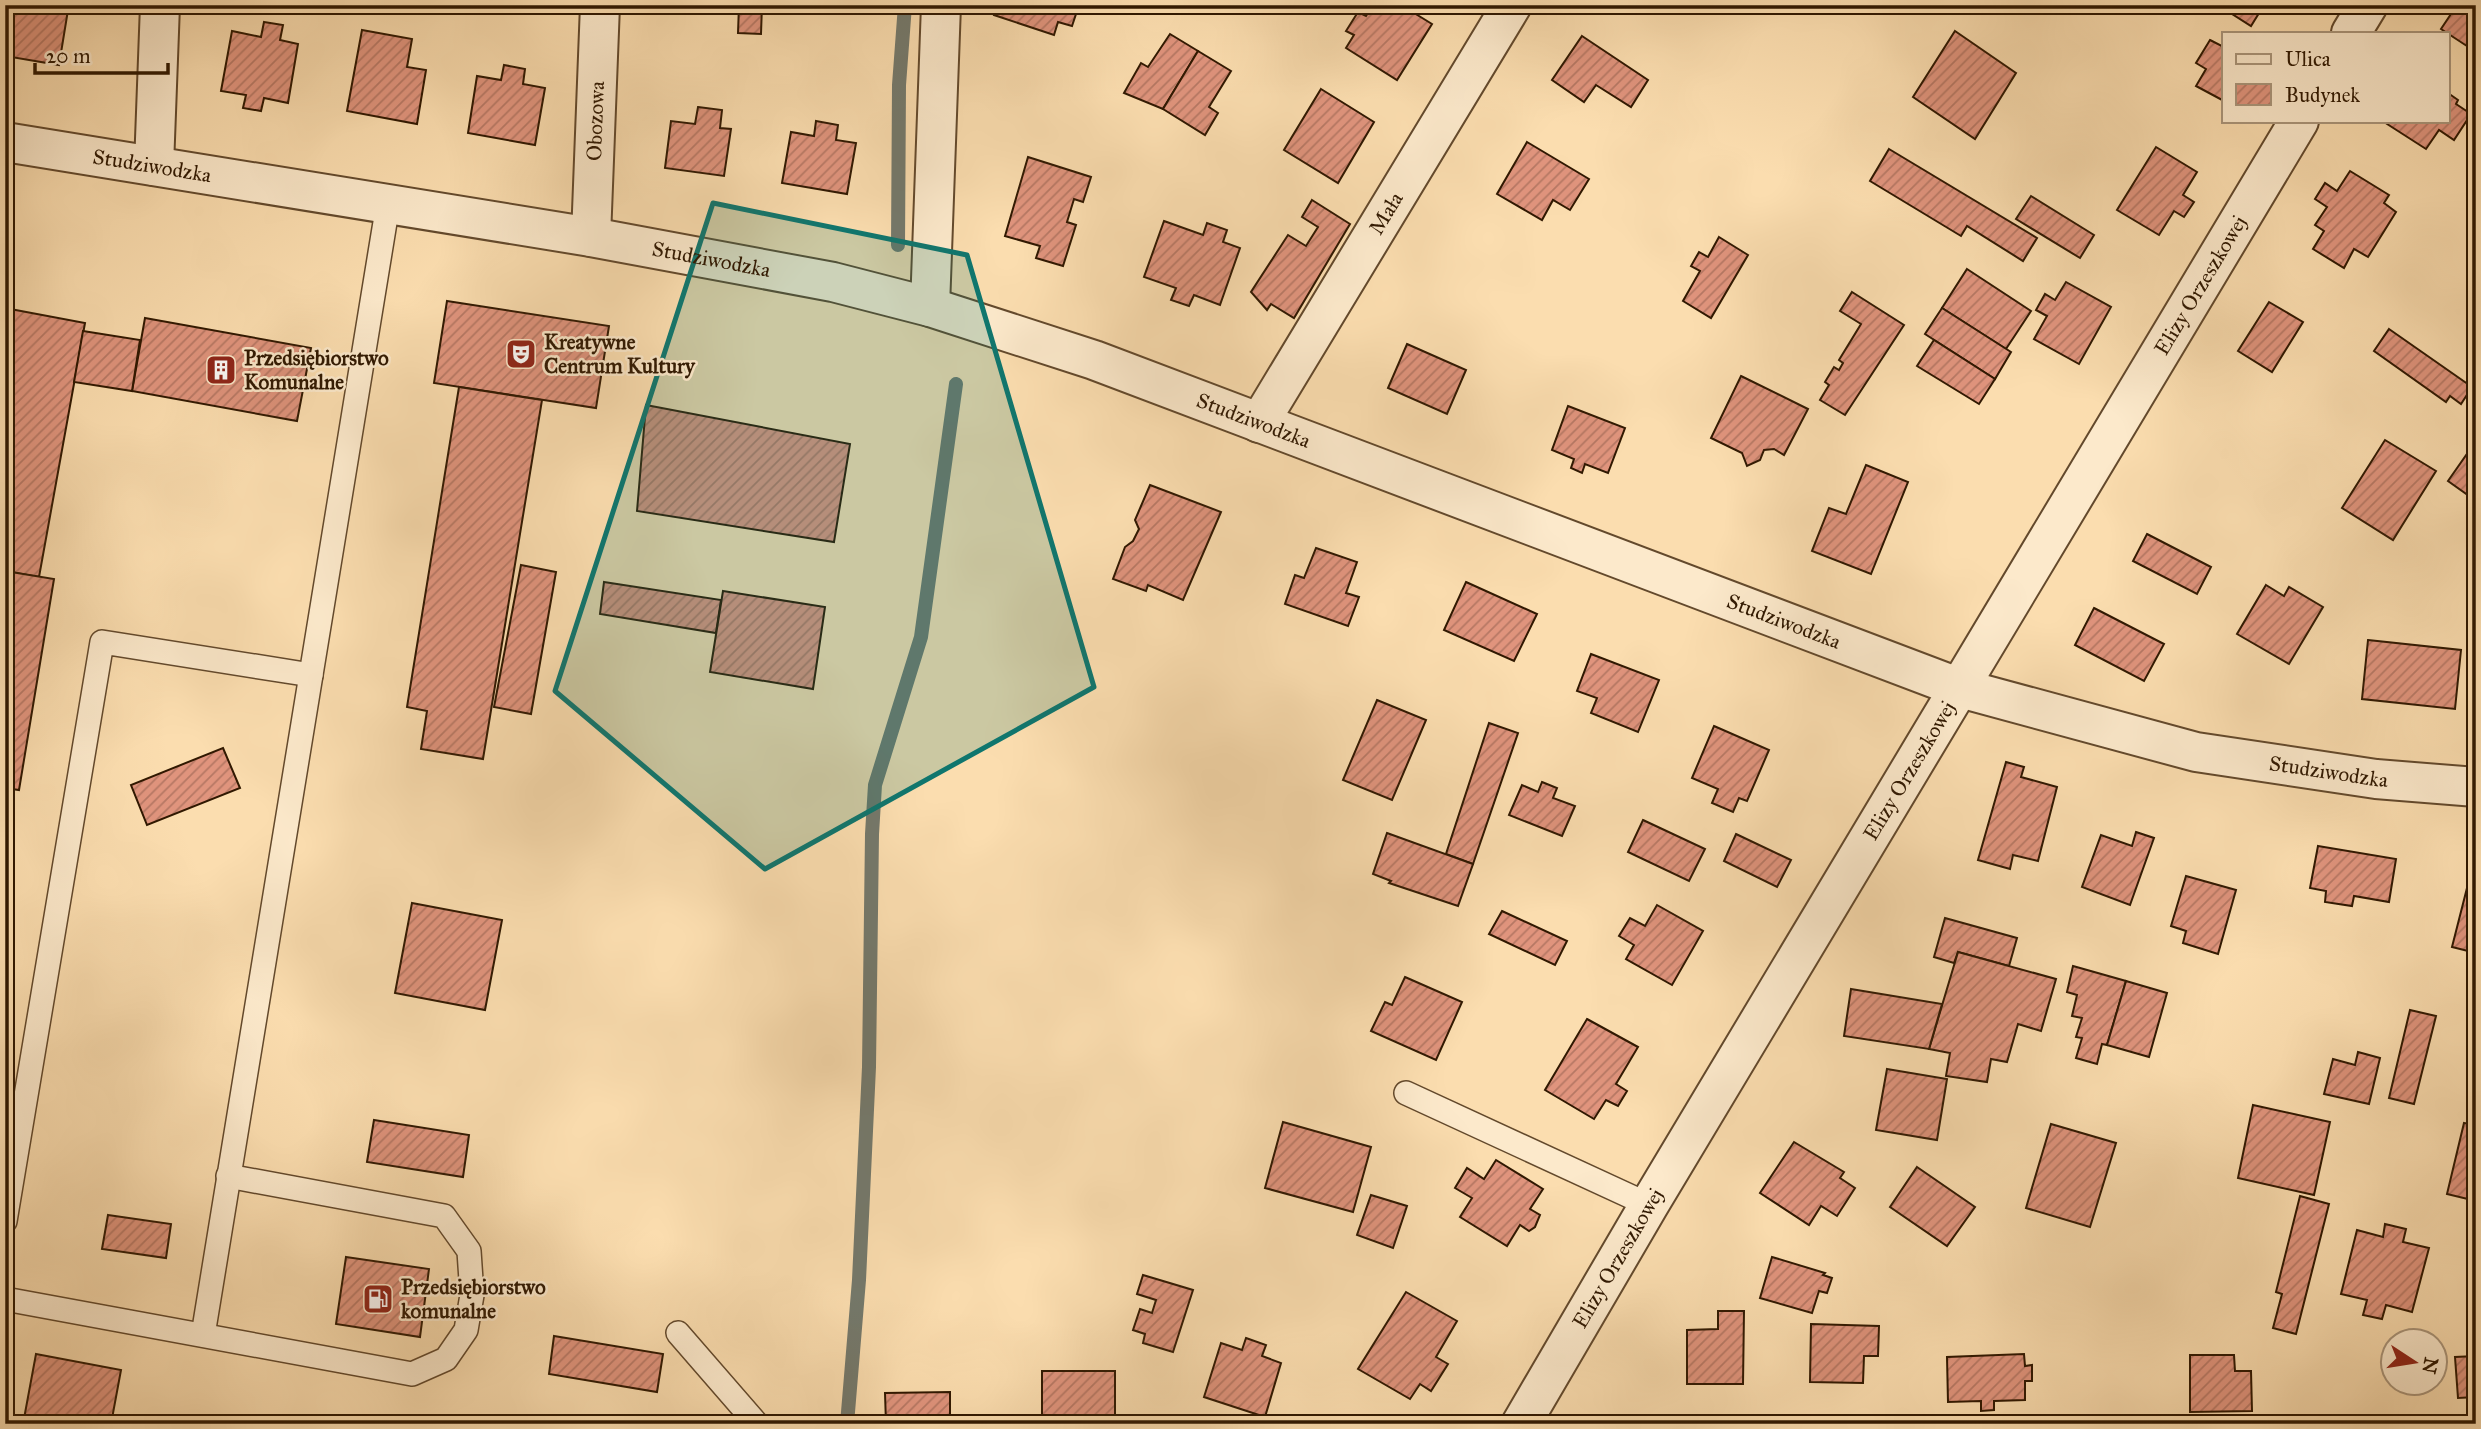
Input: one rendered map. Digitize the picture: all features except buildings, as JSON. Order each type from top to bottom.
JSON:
[{"type":"street","points":[[154,166],[160,5]]},
{"type":"street","name":"Obozowa","points":[[591,237],[600,5]]},
{"type":"street","points":[[930,307],[941,5]]},
{"type":"street","name":"Mała","points":[[1259,423],[1512,5]]},
{"type":"street","points":[[2352,32],[2368,5]]},
{"type":"street","name":"Elizy Orzeszkowej","points":[[1521,1424],[1649,1205],[2298,122]]},
{"type":"street","name":"Studziwodzka","points":[[5,142],[591,237],[833,282],[930,307],[1094,360],[1960,688],[2196,752],[2376,779],[2476,787]]},
{"type":"lane","points":[[203,1335],[388,204]]},
{"type":"lane","points":[[5,1220],[102,642],[311,675]]},
{"type":"lane","points":[[1406,1093],[1649,1205]]},
{"type":"lane","points":[[5,1299],[412,1374],[446,1359],[466,1330],[471,1295],[469,1251],[444,1216],[229,1176]]},
{"type":"lane","points":[[678,1333],[757,1424]]},
{"type":"highlighted area","points":[[713,203],[967,255],[1094,687],[765,869],[555,691]]},
{"type":"waterway","points":[[898,245],[899,85],[905,5]]},
{"type":"waterway","points":[[847,1424],[859,1280],[869,1067],[875,785],[921,637],[956,384]]},
{"type":"place","name":"Kreatywne Centrum Kultury","points":[[521,354]]},
{"type":"place","name":"Przedsiębiorstwo Komunalne","points":[[221,370]]},
{"type":"place","name":"Przedsiębiorstwo komunalne","points":[[378,1299]]}]
